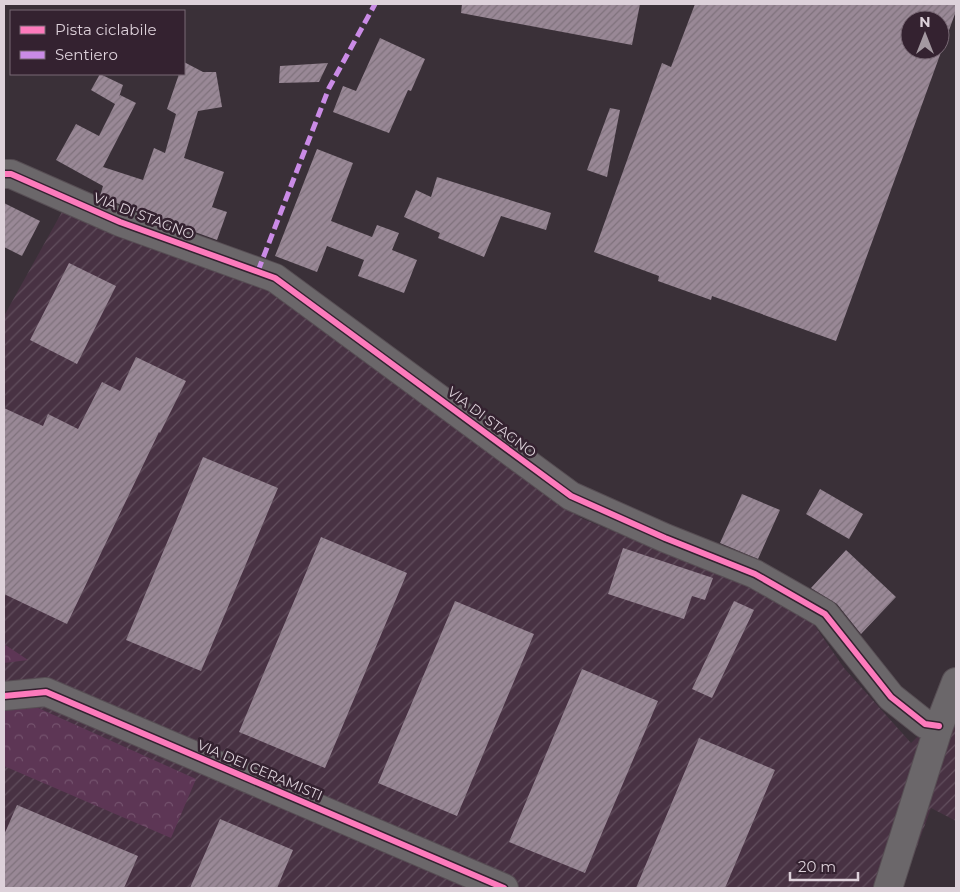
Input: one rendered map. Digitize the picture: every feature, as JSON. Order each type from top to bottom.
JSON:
[{"type":"street","name":"VIA DI STAGNO","points":[[4,174],[11,174],[120,222],[275,278],[571,496],[665,538],[755,574],[825,614],[891,697],[925,724],[939,726]]},
{"type":"street","points":[[888,888],[939,726],[956,682]]},
{"type":"street","name":"VIA DEI CERAMISTI","points":[[4,696],[46,692],[504,888]]},
{"type":"shaded area","points":[[63,210],[268,287],[581,518],[745,585],[813,623],[844,668],[911,743],[956,699],[956,821],[931,808],[902,888],[4,888],[4,316]]},
{"type":"green space","points":[[4,644],[28,660],[4,663]]},
{"type":"green space","points":[[16,698],[196,779],[171,838],[4,766],[4,699]]},
{"type":"building","points":[[462,4],[640,4],[632,45],[461,13]]},
{"type":"building","points":[[695,4],[956,4],[956,11],[950,28],[950,10],[900,10],[900,60],[938,60],[836,341],[712,296],[711,300],[658,281],[659,276],[594,252],[662,63],[671,67]]},
{"type":"building","points":[[380,38],[425,59],[411,91],[408,90],[389,133],[333,112],[343,86],[356,91]]},
{"type":"building","points":[[185,63],[203,72],[216,72],[222,107],[198,111],[184,158],[224,172],[212,207],[227,212],[217,240],[100,196],[103,186],[56,160],[76,124],[99,136],[115,104],[91,90],[99,75],[123,85],[119,97],[120,95],[136,103],[103,167],[143,180],[154,148],[165,153],[176,114],[167,109],[179,75],[185,75]]},
{"type":"building","points":[[328,63],[319,82],[279,83],[280,66]]},
{"type":"building","points":[[610,108],[620,110],[607,177],[587,170]]},
{"type":"building","points":[[317,149],[353,163],[331,221],[372,237],[377,225],[399,233],[392,250],[417,260],[404,293],[358,276],[364,260],[327,246],[317,272],[275,256]]},
{"type":"building","points":[[437,177],[551,213],[546,230],[501,216],[484,257],[438,238],[440,233],[404,217],[416,190],[431,197]]},
{"type":"building","points":[[4,203],[40,221],[22,256],[4,247]]},
{"type":"building","points":[[69,263],[116,286],[77,364],[30,340]]},
{"type":"building","points":[[136,357],[186,381],[159,432],[67,624],[4,594],[4,408],[43,426],[48,414],[78,429],[102,382],[120,391]]},
{"type":"building","points":[[203,457],[278,488],[201,671],[126,640]]},
{"type":"building","points":[[820,489],[863,514],[849,539],[806,514]]},
{"type":"building","points":[[742,494],[780,510],[758,559],[720,543]]},
{"type":"building","points":[[321,537],[407,573],[325,768],[239,732]]},
{"type":"building","points":[[623,548],[713,578],[705,600],[692,596],[684,619],[608,594]]},
{"type":"building","points":[[846,550],[896,597],[861,634],[837,604],[811,588]]},
{"type":"building","points":[[455,601],[534,634],[457,816],[378,783]]},
{"type":"building","points":[[734,601],[754,610],[712,698],[692,689]]},
{"type":"building","points":[[582,669],[658,701],[585,873],[509,842]]},
{"type":"building","points":[[699,738],[775,770],[725,888],[636,888]]},
{"type":"building","points":[[17,805],[138,856],[124,888],[4,888],[4,835]]},
{"type":"building","points":[[220,819],[293,850],[277,888],[190,888]]},
{"type":"marked path","points":[[258,271],[329,88],[375,4]]},
{"type":"cycle path","points":[[4,174],[11,174],[120,222],[275,278],[571,496],[665,538],[755,574],[825,614],[891,697],[925,724],[939,726]]},
{"type":"cycle path","points":[[4,696],[46,692],[504,888]]}]
